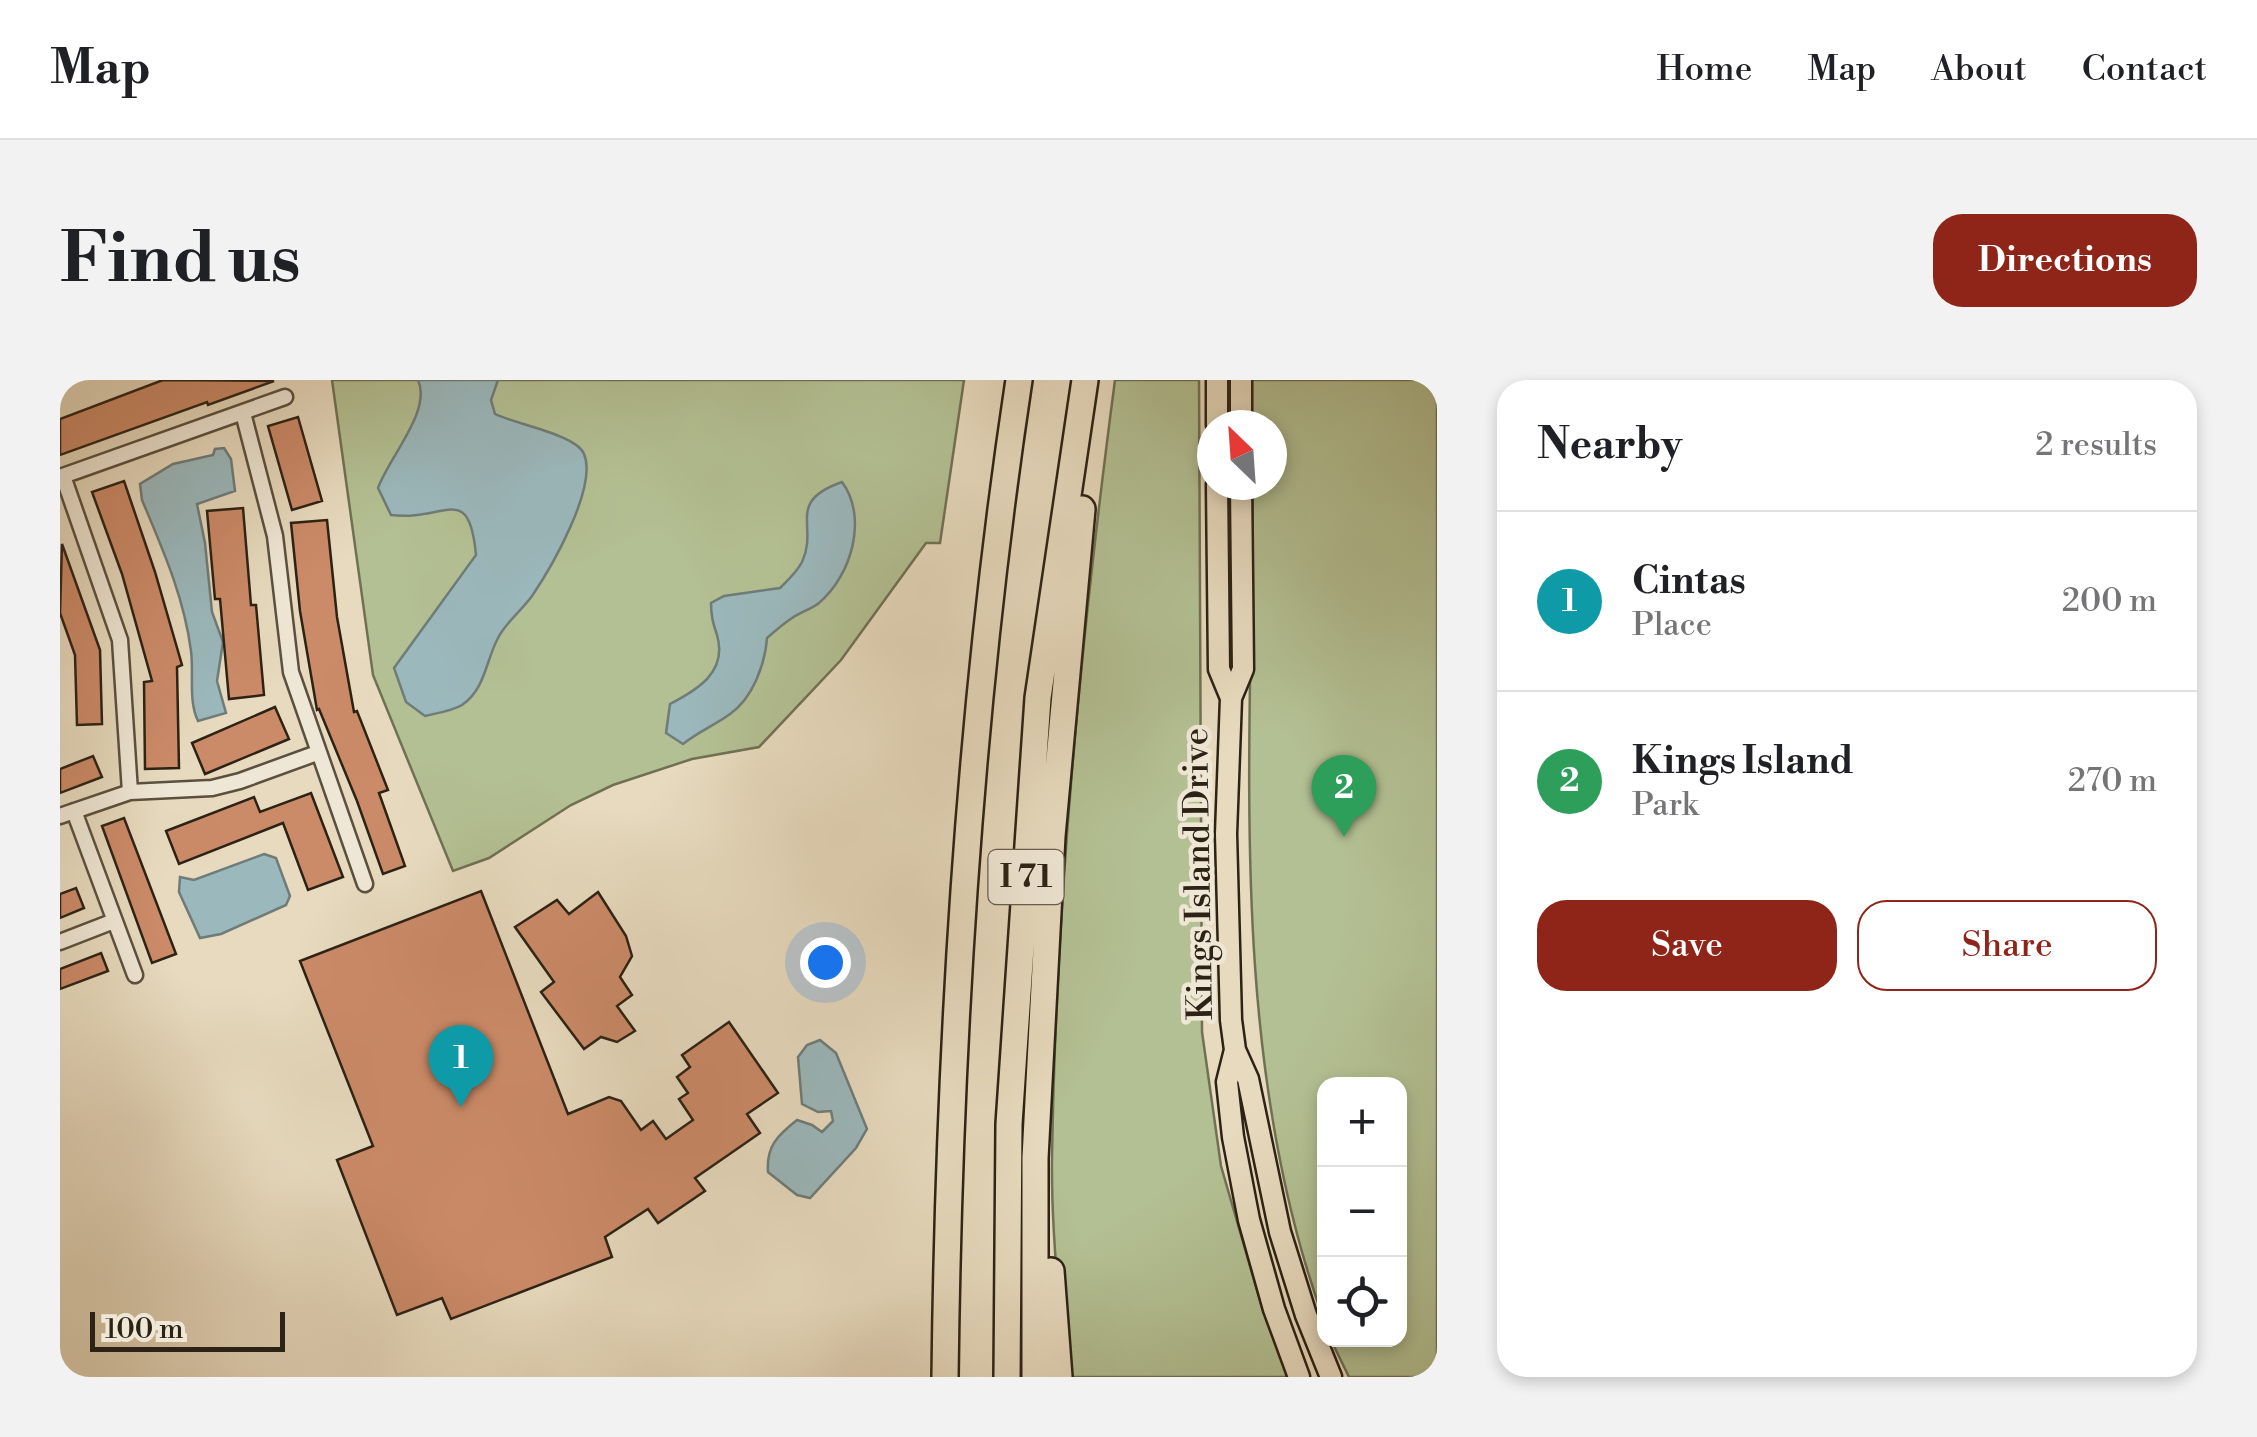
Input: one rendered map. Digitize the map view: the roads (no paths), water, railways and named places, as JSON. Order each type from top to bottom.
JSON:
[{"type":"highway","name":"I 71","points":[[945,1377],[950,1116],[960,943],[987,632],[1019,380]]},
{"type":"highway","name":"I 71","points":[[1007,1377],[1009,1124],[1038,698],[1085,380]]},
{"type":"highway","points":[[1036,1377],[1035,1158],[1052,836],[1087,465],[1080,414]]},
{"type":"highway","points":[[1035,1158],[1045,1202],[1058,1377]]},
{"type":"main road","points":[[1217,380],[1217,410]]},
{"type":"main road","points":[[1241,410],[1242,380]]},
{"type":"main road","name":"Kings Island Drive","points":[[1217,500],[1218,654],[1231,698]]},
{"type":"main road","name":"Kings Island Drive","points":[[1241,500],[1243,669],[1231,698],[1227,873],[1228,970],[1235,1050],[1248,1079],[1280,1232],[1330,1377]]},
{"type":"main road","name":"Kings Island Drive","points":[[1235,1050],[1226,1082],[1249,1220],[1274,1309],[1299,1377]]},
{"type":"street","points":[[130,792],[120,640],[62,477],[285,397]]},
{"type":"street","points":[[243,412],[275,536],[291,672],[366,884]]},
{"type":"street","points":[[135,975],[67,813],[130,792],[212,788],[317,753]]},
{"type":"street","points":[[60,942],[114,920]]},
{"type":"water","points":[[418,380],[498,380],[491,400],[495,414],[570,441],[584,454],[587,468],[570,527],[532,596],[501,632],[476,691],[458,707],[425,716],[406,702],[394,668],[476,555],[473,532],[460,511],[391,515],[378,488],[414,420],[421,392]]},
{"type":"water","points":[[224,448],[231,459],[235,491],[197,504],[212,612],[223,642],[217,681],[226,713],[198,721],[183,612],[142,500],[140,484],[173,464],[213,455],[215,449]]},
{"type":"water","points":[[842,482],[850,496],[855,528],[848,562],[831,591],[767,638],[756,680],[738,707],[683,744],[666,733],[670,704],[700,686],[718,659],[711,603],[724,596],[780,588],[802,562],[807,516],[814,498]]},
{"type":"water","points":[[264,854],[276,858],[290,896],[286,905],[221,934],[200,938],[179,892],[180,877],[194,880]]},
{"type":"water","points":[[820,1040],[836,1053],[867,1129],[856,1148],[810,1198],[797,1195],[768,1172],[768,1163],[775,1142],[797,1120],[822,1132],[833,1121],[831,1111],[818,1112],[802,1104],[798,1057],[807,1045]]},
{"type":"place","name":"Kings Island","points":[[1344,837]]},
{"type":"place","name":"Cintas","points":[[461,1107]]}]
